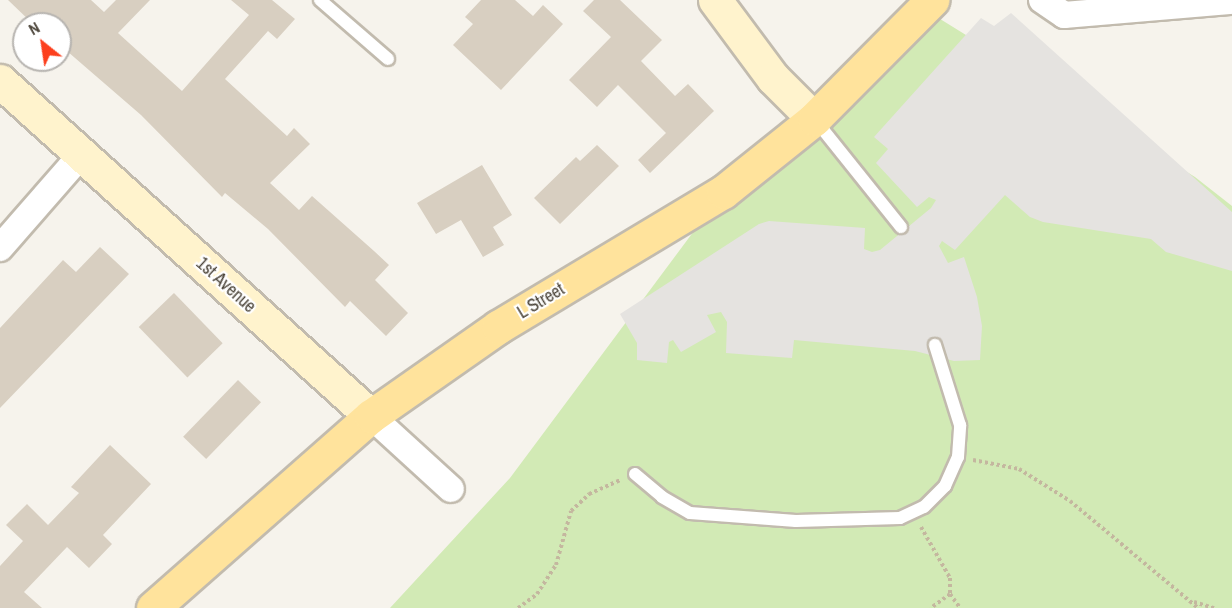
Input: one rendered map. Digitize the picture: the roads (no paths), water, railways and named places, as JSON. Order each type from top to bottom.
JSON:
[{"type":"main road","name":"L Street","points":[[153,608],[371,416],[498,327],[716,197],[814,119],[932,0]]},
{"type":"street","points":[[715,0],[773,78],[814,119]]},
{"type":"street","points":[[1042,0],[1064,15],[1232,1]]},
{"type":"street","name":"1st Avenue","points":[[0,81],[451,489]]},
{"type":"street","points":[[0,248],[81,155]]},
{"type":"lane","points":[[320,0],[388,59]]},
{"type":"lane","points":[[814,119],[901,227]]},
{"type":"lane","points":[[635,474],[662,498],[690,513],[719,517],[864,522],[900,518],[924,507],[945,486],[958,457],[960,424],[935,345]]}]
